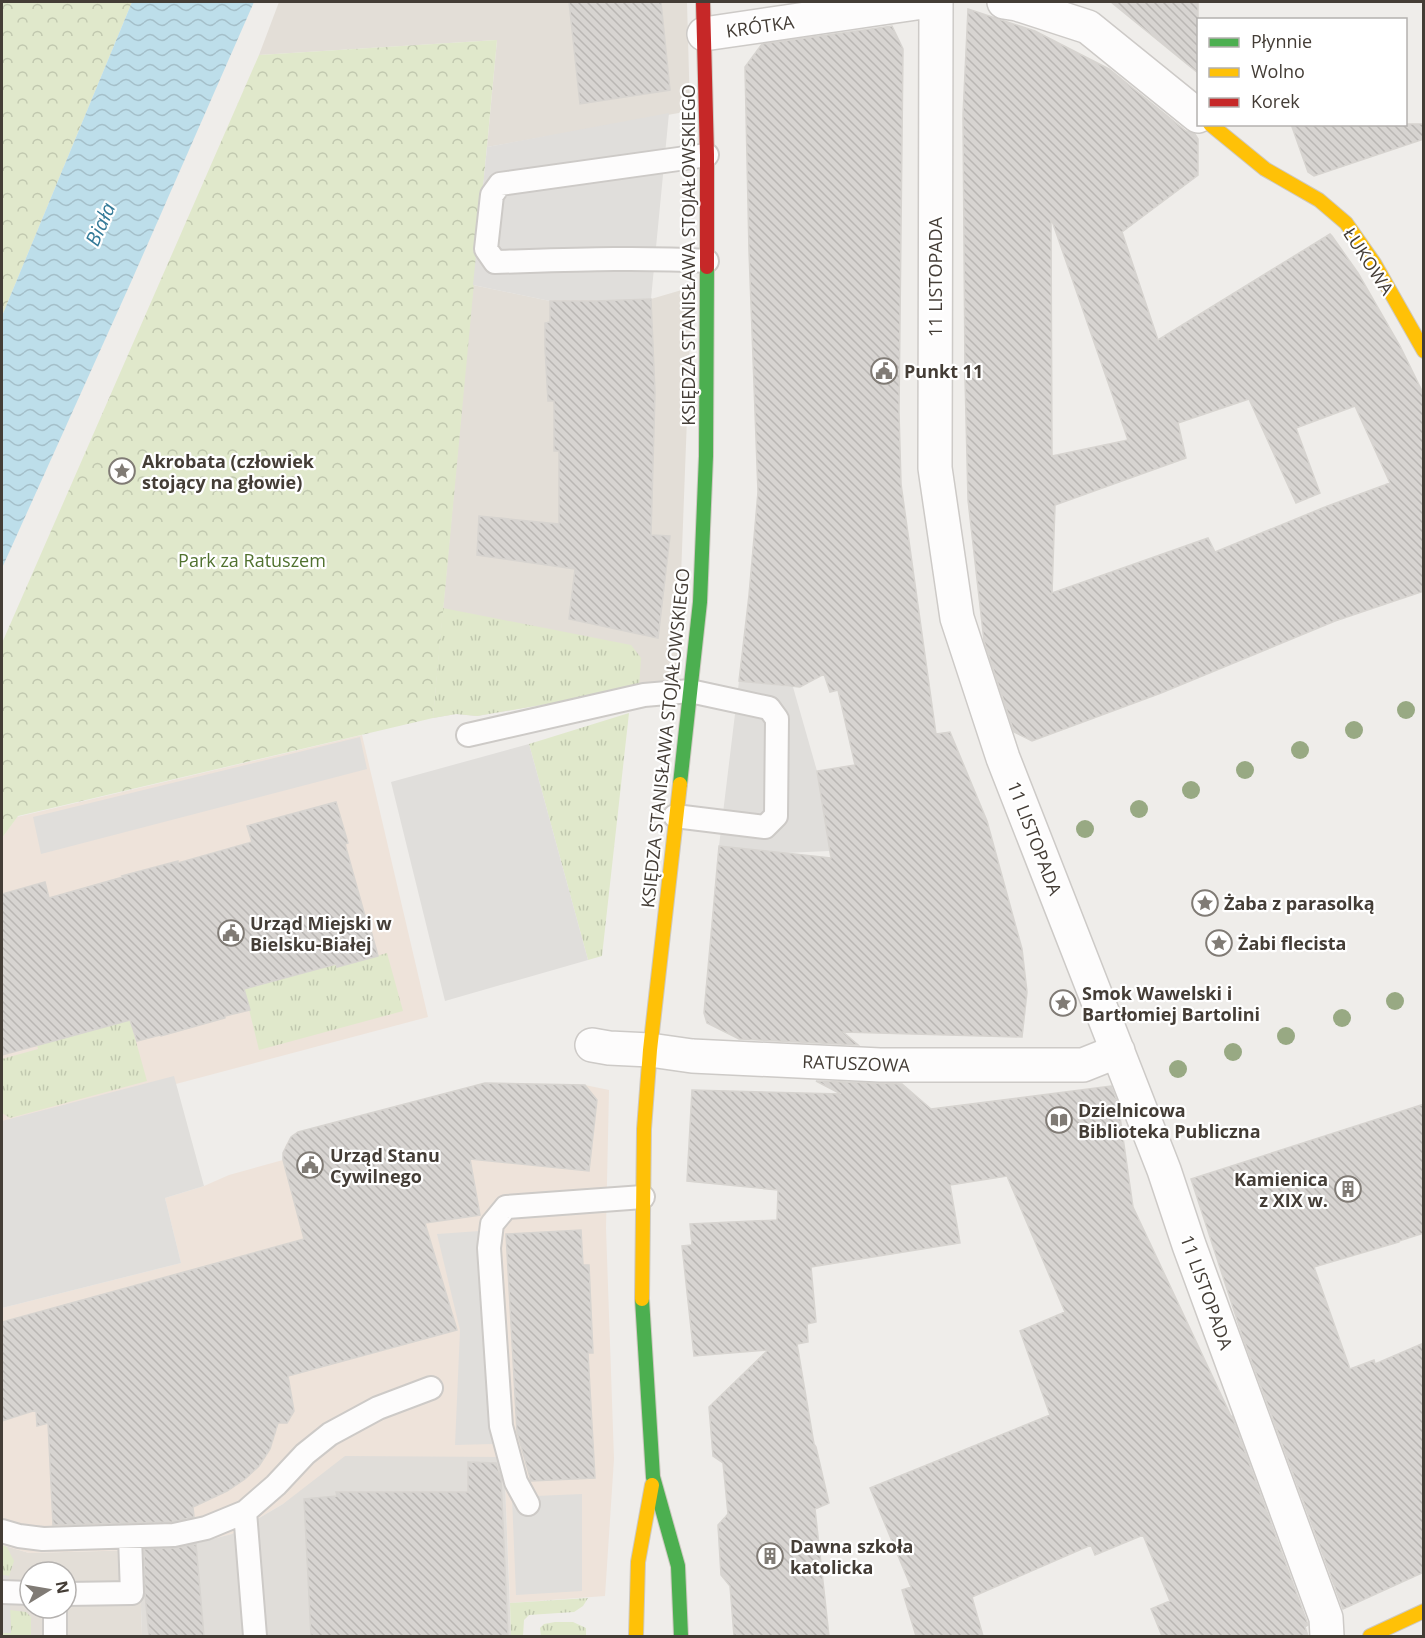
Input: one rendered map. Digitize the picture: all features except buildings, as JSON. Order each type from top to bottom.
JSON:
[{"type":"street","name":"KSIĘDZA STANISŁAWA STOJAŁOWSKIEGO","points":[[681,1636],[678,1566],[653,1478],[641,1288],[644,1129],[650,1050],[700,602],[706,456],[707,261],[703,2]]},
{"type":"street","name":"KRÓTKA","points":[[704,34],[923,2]]},
{"type":"street","name":"11 LISTOPADA","points":[[936,2],[935,468],[957,618],[1003,758],[1164,1170],[1197,1267],[1326,1618],[1327,1636]]},
{"type":"street","points":[[1004,2],[1088,27],[1197,115]]},
{"type":"street","name":"ŁUKOWA","points":[[1212,126],[1265,169],[1319,200],[1346,223],[1374,263],[1424,351]]},
{"type":"street","name":"RATUSZOWA","points":[[592,1045],[692,1056],[880,1065],[1083,1065],[1118,1051]]},
{"type":"street","name":"KSIĘDZA STANISŁAWA STOJAŁOWSKIEGO","points":[[636,1636],[638,1562],[653,1478]]},
{"type":"street","points":[[1370,1636],[1424,1611]]},
{"type":"lane","points":[[707,155],[500,184],[492,195],[486,249],[495,262],[585,259],[707,261]]},
{"type":"lane","points":[[468,735],[644,695],[690,692],[769,708],[777,719],[776,816],[765,827],[675,816]]},
{"type":"lane","points":[[528,1504],[516,1482],[501,1426],[489,1248],[492,1224],[506,1207],[643,1197]]},
{"type":"lane","points":[[2,1532],[43,1539],[174,1535],[206,1528],[245,1512],[276,1485],[304,1454],[330,1434],[378,1408],[431,1388]]},
{"type":"lane","points":[[245,1512],[255,1636]]},
{"type":"lane","points":[[78,1594],[132,1593],[130,1537]]},
{"type":"lane","points":[[2,1592],[18,1593]]},
{"type":"lane","points":[[55,1620],[56,1636]]},
{"type":"shaded area","points":[[279,2],[687,2],[690,111],[487,147],[497,40],[259,55]]},
{"type":"shaded area","points":[[669,113],[651,299],[550,301],[473,285],[487,147]]},
{"type":"shaded area","points":[[473,285],[550,301],[651,299],[692,287],[677,681],[477,716],[456,714],[433,718]]},
{"type":"shaded area","points":[[739,681],[793,687],[817,771],[829,846],[832,846],[829,851],[785,853],[719,846]]},
{"type":"shaded area","points":[[362,735],[428,1017],[10,1128],[2,1123],[2,838],[17,817]]},
{"type":"shaded area","points":[[360,737],[367,769],[41,854],[33,817]]},
{"type":"shaded area","points":[[529,744],[588,960],[445,1001],[391,782]]},
{"type":"shaded area","points":[[174,1076],[204,1186],[165,1198],[181,1263],[2,1308],[2,1121]]},
{"type":"shaded area","points":[[484,1083],[585,1085],[609,1090],[606,1228],[614,1459],[605,1596],[510,1603],[504,1458],[283,1504],[232,1534],[185,1546],[139,1550],[29,1553],[2,1545],[2,1308],[181,1263],[165,1198],[204,1186],[229,1175],[283,1160],[286,1145],[298,1132]]},
{"type":"shaded area","points":[[480,1231],[493,1444],[455,1445],[460,1330],[437,1234]]},
{"type":"shaded area","points":[[345,1456],[504,1457],[511,1636],[142,1636],[139,1550],[185,1546],[232,1534],[283,1504]]},
{"type":"shaded area","points":[[582,1494],[582,1591],[516,1595],[512,1497]]},
{"type":"shaded area","points":[[2,1545],[29,1553],[139,1550],[142,1636],[2,1636]]},
{"type":"shaded area","points":[[2,1575],[9,1576],[11,1633],[2,1633]]},
{"type":"green space","points":[[2,2],[132,2],[2,316]]},
{"type":"green space","name":"Park za Ratuszem","points":[[497,40],[433,718],[18,816],[2,838],[2,643],[259,55]]},
{"type":"green space","points":[[443,608],[631,645],[641,658],[639,688],[477,716],[456,714],[433,718]]},
{"type":"green space","points":[[629,713],[602,956],[588,960],[529,744]]},
{"type":"green space","points":[[387,953],[403,1011],[259,1050],[244,989]]},
{"type":"green space","points":[[130,1020],[147,1081],[10,1118],[2,1113],[2,1059],[38,1049],[37,1045]]},
{"type":"green space","points":[[2,1545],[7,1547],[14,1561],[9,1576],[2,1575]]},
{"type":"green space","points":[[588,1598],[583,1606],[574,1612],[529,1615],[524,1620],[523,1636],[511,1636],[510,1603]]},
{"type":"green space","points":[[10,1610],[18,1611],[18,1620],[31,1620],[31,1636],[2,1636],[2,1633],[11,1633]]},
{"type":"green space","points":[[573,1622],[586,1628],[586,1636],[541,1636],[540,1628],[544,1624]]},
{"type":"water","name":"Biała","points":[[132,2],[254,2],[2,568],[2,316]]},
{"type":"traffic: fast","points":[[680,784],[700,602],[706,456],[707,267]]},
{"type":"traffic: fast","points":[[642,1299],[653,1477],[678,1566],[681,1636]]},
{"type":"traffic: slow","points":[[1212,126],[1265,169],[1319,200],[1346,223],[1374,263],[1424,351]]},
{"type":"traffic: slow","points":[[642,1299],[644,1129],[650,1050],[680,784]]},
{"type":"traffic: slow","points":[[636,1636],[638,1562],[652,1485]]},
{"type":"traffic: slow","points":[[1370,1636],[1424,1611]]},
{"type":"traffic: jam","points":[[703,2],[707,267]]},
{"type":"place","name":"Punkt 11","points":[[884,371]]},
{"type":"place","name":"Akrobata (człowiek stojący na głowie)","points":[[122,471]]},
{"type":"place","name":"Żaba z parasolką","points":[[1205,903]]},
{"type":"place","name":"Urząd Miejski w Bielsku-Białej","points":[[231,933]]},
{"type":"place","name":"Żabi flecista","points":[[1219,943]]},
{"type":"place","name":"Smok Wawelski i Bartłomiej Bartolini","points":[[1063,1003]]},
{"type":"place","name":"Dzielnicowa Biblioteka Publiczna","points":[[1059,1120]]},
{"type":"place","name":"Urząd Stanu Cywilnego","points":[[310,1165]]},
{"type":"place","name":"Kamienica z XIX w.","points":[[1348,1189]]},
{"type":"place","name":"Dawna szkoła katolicka","points":[[770,1556]]}]
